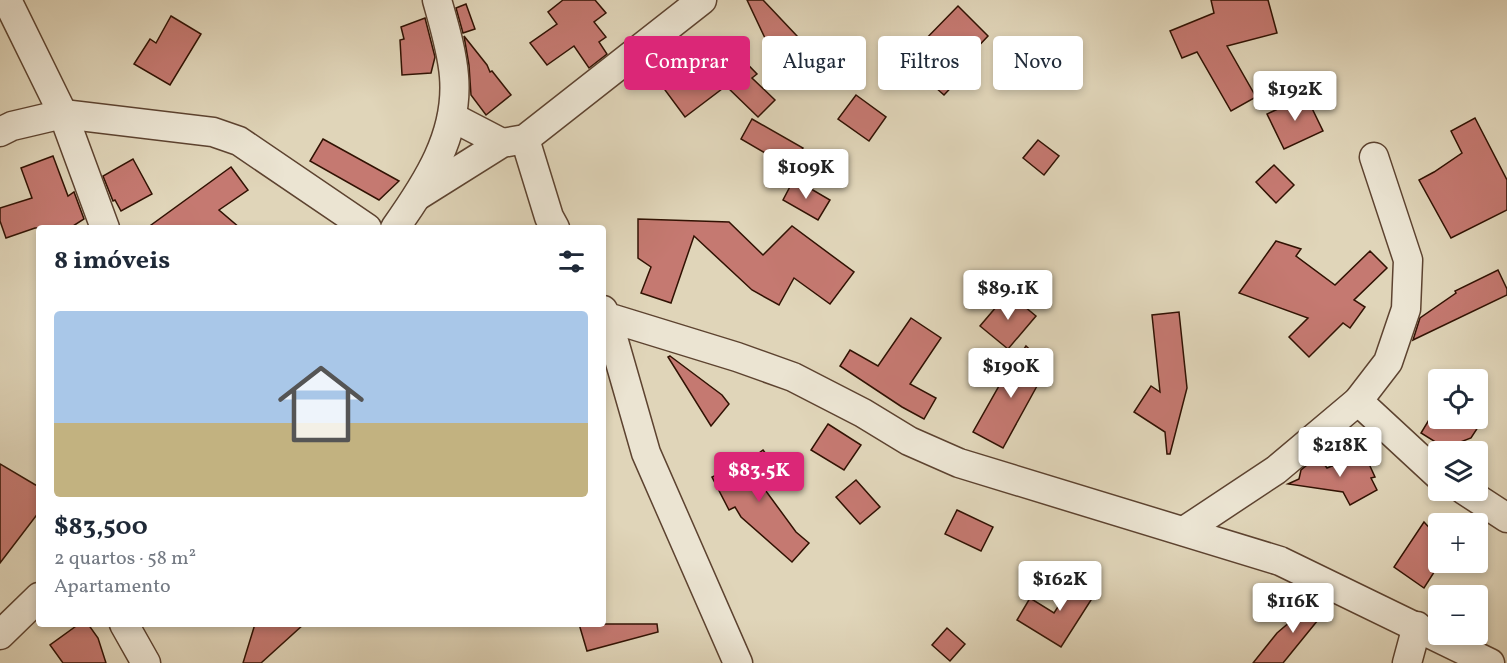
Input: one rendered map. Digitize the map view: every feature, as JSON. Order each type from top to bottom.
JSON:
[{"type":"street","points":[[7,0],[63,114],[104,225]]},
{"type":"street","points":[[397,225],[419,195],[435,166],[452,117],[454,77],[447,34],[436,0]]},
{"type":"street","points":[[419,195],[514,141],[702,0]]},
{"type":"street","points":[[0,132],[12,126],[63,114],[213,132],[239,141],[363,225]]},
{"type":"street","points":[[452,117],[514,141],[553,225]]},
{"type":"street","points":[[1184,531],[1276,470],[1358,401],[1388,362],[1406,309],[1408,260],[1374,157]]},
{"type":"street","points":[[606,313],[793,377],[863,413],[909,441],[959,463],[1281,561],[1490,663]]},
{"type":"street","points":[[606,316],[646,453],[738,663]]},
{"type":"street","points":[[1358,401],[1428,466]]},
{"type":"street","points":[[1481,501],[1507,518]]},
{"type":"street","points":[[0,635],[36,600]]},
{"type":"street","points":[[1407,663],[1417,626]]},
{"type":"street","points":[[126,627],[146,663]]},
{"type":"building","points":[[563,0],[595,0],[606,13],[594,22],[606,37],[599,42],[607,54],[589,68],[574,46],[547,65],[530,43],[557,24],[548,12]]},
{"type":"building","points":[[747,0],[763,0],[797,36],[764,36]]},
{"type":"building","points":[[1211,0],[1268,0],[1277,33],[1227,46],[1256,97],[1231,111],[1197,52],[1182,58],[1170,31],[1214,13]]},
{"type":"building","points":[[466,4],[475,29],[463,33],[456,8]]},
{"type":"building","points":[[958,6],[988,36],[981,43],[981,36],[929,36]]},
{"type":"building","points":[[171,16],[201,34],[170,85],[134,64],[150,39],[156,43]]},
{"type":"building","points":[[425,18],[435,57],[431,73],[402,75],[400,40],[404,39],[401,27]]},
{"type":"building","points":[[464,36],[490,72],[492,71],[511,95],[486,115],[471,95]]},
{"type":"building","points":[[750,67],[757,74],[752,78],[775,100],[758,117],[730,90],[750,90]]},
{"type":"building","points":[[665,90],[721,90],[685,117]]},
{"type":"building","points":[[938,90],[949,90],[944,95]]},
{"type":"building","points":[[856,95],[886,117],[869,141],[838,119]]},
{"type":"building","points":[[1306,96],[1323,131],[1284,149],[1267,114]]},
{"type":"building","points":[[1475,118],[1507,180],[1507,210],[1451,238],[1419,180],[1462,153],[1451,131]]},
{"type":"building","points":[[752,119],[803,148],[791,168],[741,139]]},
{"type":"building","points":[[323,139],[399,181],[379,200],[310,161]]},
{"type":"building","points":[[1038,140],[1059,156],[1044,175],[1023,158]]},
{"type":"building","points":[[53,156],[68,196],[74,192],[84,219],[75,225],[36,225],[36,228],[6,238],[0,221],[0,208],[32,198],[21,168]]},
{"type":"building","points":[[133,159],[152,194],[121,211],[115,200],[113,201],[103,176]]},
{"type":"building","points":[[1274,165],[1294,185],[1276,203],[1256,182]]},
{"type":"building","points":[[231,167],[248,190],[219,210],[236,225],[151,225]]},
{"type":"building","points":[[794,179],[830,200],[818,220],[783,200]]},
{"type":"building","points":[[638,219],[729,222],[763,255],[792,226],[854,272],[830,304],[794,278],[779,305],[752,290],[694,236],[671,303],[641,293],[651,267],[638,258]]},
{"type":"building","points":[[1276,241],[1301,249],[1296,256],[1335,285],[1370,251],[1387,268],[1354,300],[1365,307],[1350,328],[1343,323],[1309,357],[1289,337],[1308,318],[1239,293]]},
{"type":"building","points":[[1498,270],[1507,289],[1507,295],[1413,340],[1420,318],[1456,293],[1455,291]]},
{"type":"building","points":[[1008,293],[1036,316],[1008,349],[980,326]]},
{"type":"building","points":[[1179,312],[1187,388],[1170,454],[1167,454],[1165,432],[1134,412],[1151,386],[1160,392],[1152,315]]},
{"type":"building","points":[[911,318],[941,338],[910,384],[936,398],[924,419],[840,366],[850,350],[878,366]]},
{"type":"building","points":[[1026,346],[1048,366],[1003,448],[973,432],[999,386]]},
{"type":"building","points":[[670,356],[722,395],[729,404],[711,426],[668,357]]},
{"type":"building","points":[[1428,421],[1428,429],[1477,429],[1471,438],[1463,441],[1434,441],[1421,433]]},
{"type":"building","points":[[828,424],[861,445],[844,470],[811,450]]},
{"type":"building","points":[[763,450],[781,474],[763,487],[796,532],[809,543],[792,562],[741,517],[735,507],[729,510],[712,477],[752,458]]},
{"type":"building","points":[[1364,453],[1375,477],[1371,478],[1377,490],[1350,505],[1343,492],[1288,484],[1299,479],[1301,470],[1318,456],[1327,468]]},
{"type":"building","points":[[0,464],[36,485],[36,516],[0,563]]},
{"type":"building","points":[[856,480],[880,507],[860,524],[836,497]]},
{"type":"building","points":[[957,510],[993,527],[981,551],[945,534]]},
{"type":"building","points":[[1424,522],[1428,526],[1428,573],[1434,573],[1424,588],[1394,567]]},
{"type":"building","points":[[1080,573],[1100,586],[1061,647],[1017,620],[1030,598],[1054,613]]},
{"type":"building","points":[[1318,598],[1331,604],[1283,663],[1253,663],[1277,633]]},
{"type":"building","points":[[606,624],[657,624],[658,632],[587,651],[580,627],[606,627]]},
{"type":"building","points":[[75,627],[90,627],[98,638],[106,663],[63,663],[50,645]]},
{"type":"building","points":[[254,627],[301,627],[261,663],[243,663]]},
{"type":"building","points":[[947,628],[965,644],[950,661],[932,645]]}]
